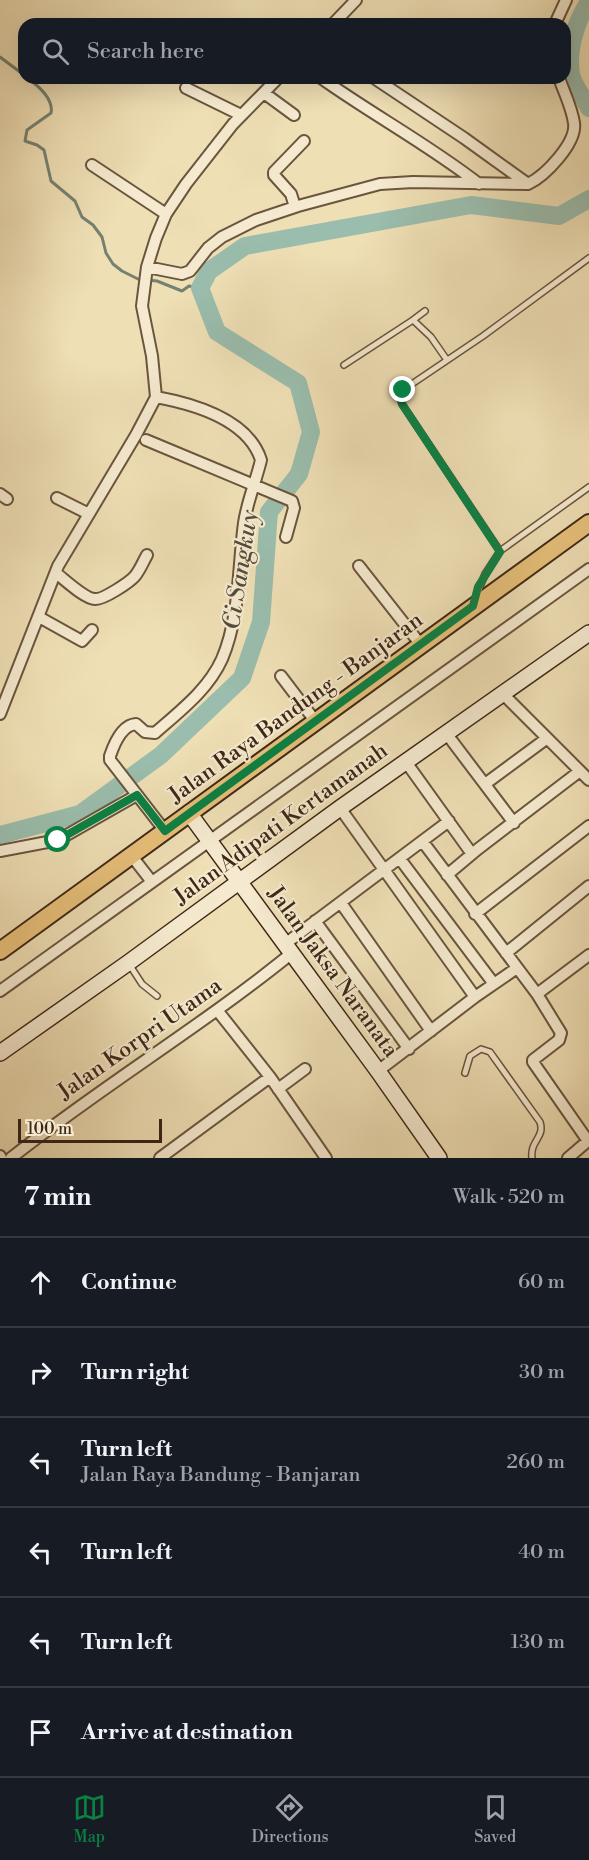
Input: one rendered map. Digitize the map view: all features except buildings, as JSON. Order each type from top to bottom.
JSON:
[{"type":"main road","name":"Jalan Raya Bandung - Banjaran","points":[[0,951],[589,523]]},
{"type":"main road","name":"Jalan Adipati Kertamanah","points":[[0,1053],[128,963],[340,808],[589,633]]},
{"type":"main road","name":"Jalan Jaksa Naranata","points":[[189,813],[439,1158]]},
{"type":"street","points":[[339,18],[356,0]]},
{"type":"street","points":[[558,18],[566,0]]},
{"type":"street","points":[[0,714],[56,573],[156,397],[152,356],[142,306],[146,274],[156,238],[166,214],[186,184],[241,115],[272,84]]},
{"type":"street","points":[[329,84],[455,165],[479,184]]},
{"type":"street","points":[[383,84],[472,143],[528,184]]},
{"type":"street","points":[[146,274],[182,274],[190,271],[208,248],[222,237],[256,220],[380,184],[413,182],[528,184],[556,161],[574,132],[573,118],[561,84]]},
{"type":"street","points":[[186,88],[241,115]]},
{"type":"street","points":[[264,93],[294,115]]},
{"type":"street","points":[[295,207],[291,194],[274,175],[274,172],[304,141]]},
{"type":"street","points":[[92,165],[166,214]]},
{"type":"street","points":[[156,397],[210,412],[231,424],[243,433],[259,453],[261,460],[259,486],[245,520],[236,601],[222,660],[198,696],[155,734],[146,732],[136,724],[131,724],[126,728],[111,753],[110,760],[165,831]]},
{"type":"street","points":[[146,440],[292,501],[294,508],[286,537]]},
{"type":"street","points":[[57,498],[89,514]]},
{"type":"street","points":[[56,573],[87,597],[95,600],[131,580],[147,555]]},
{"type":"street","points":[[359,566],[422,645]]},
{"type":"street","points":[[0,991],[589,569]]},
{"type":"street","points":[[39,617],[82,641],[92,630]]},
{"type":"street","points":[[281,676],[316,722]]},
{"type":"street","points":[[503,694],[589,780]]},
{"type":"street","points":[[446,733],[514,823]]},
{"type":"street","points":[[485,784],[546,739]]},
{"type":"street","points":[[406,762],[472,854]]},
{"type":"street","points":[[447,875],[580,771]]},
{"type":"street","points":[[0,851],[58,840],[136,794]]},
{"type":"street","points":[[340,808],[475,997]]},
{"type":"street","name":"Jalan Korpri Utama","points":[[11,1158],[63,1117],[217,1010],[288,948],[315,921],[449,821]]},
{"type":"street","points":[[475,914],[589,826]]},
{"type":"street","points":[[423,842],[537,994],[561,1033],[559,1040],[533,1062],[589,1140],[568,1158]]},
{"type":"street","points":[[131,855],[152,882]]},
{"type":"street","points":[[400,859],[494,984]]},
{"type":"street","points":[[506,953],[589,886]]},
{"type":"street","points":[[341,903],[431,1031]]},
{"type":"street","points":[[315,921],[409,1049]]},
{"type":"street","points":[[537,994],[589,955]]},
{"type":"street","points":[[378,1071],[517,968]]},
{"type":"street","points":[[217,1010],[270,1077],[326,1158]]},
{"type":"street","points":[[278,1089],[305,1069]]},
{"type":"street","points":[[160,1158],[270,1077]]},
{"type":"lane","points":[[500,552],[402,404],[400,397],[403,390],[589,258]]},
{"type":"lane","points":[[344,365],[426,311]]},
{"type":"lane","points":[[413,320],[431,337],[447,360]]},
{"type":"lane","points":[[473,606],[482,580],[500,552],[589,487]]},
{"type":"lane","points":[[128,963],[142,984],[157,996]]},
{"type":"lane","points":[[465,1073],[470,1056],[481,1049],[489,1052],[540,1122],[542,1128],[532,1147],[532,1158]]},
{"type":"waterway","name":"Ci Sangkuy","points":[[571,51],[580,18],[589,2]]},
{"type":"waterway","points":[[0,57],[18,70]]},
{"type":"waterway","name":"Ci Sangkuy","points":[[571,74],[589,108]]},
{"type":"waterway","points":[[35,84],[50,103],[51,113],[27,130],[25,141],[44,150],[51,181],[75,201],[82,217],[93,225],[102,237],[106,253],[113,264],[138,279],[157,281],[182,291],[189,286],[200,288]]},
{"type":"waterway","name":"Ci Sangkuy","points":[[0,835],[80,814],[161,755],[242,678],[261,622],[269,512],[299,474],[311,432],[298,383],[217,332],[200,288],[209,271],[245,246],[471,205],[559,216],[589,199]]},
{"type":"route","points":[[58,840],[137,795],[165,831],[473,606],[478,587],[500,552],[402,404],[400,397],[403,390]]}]
